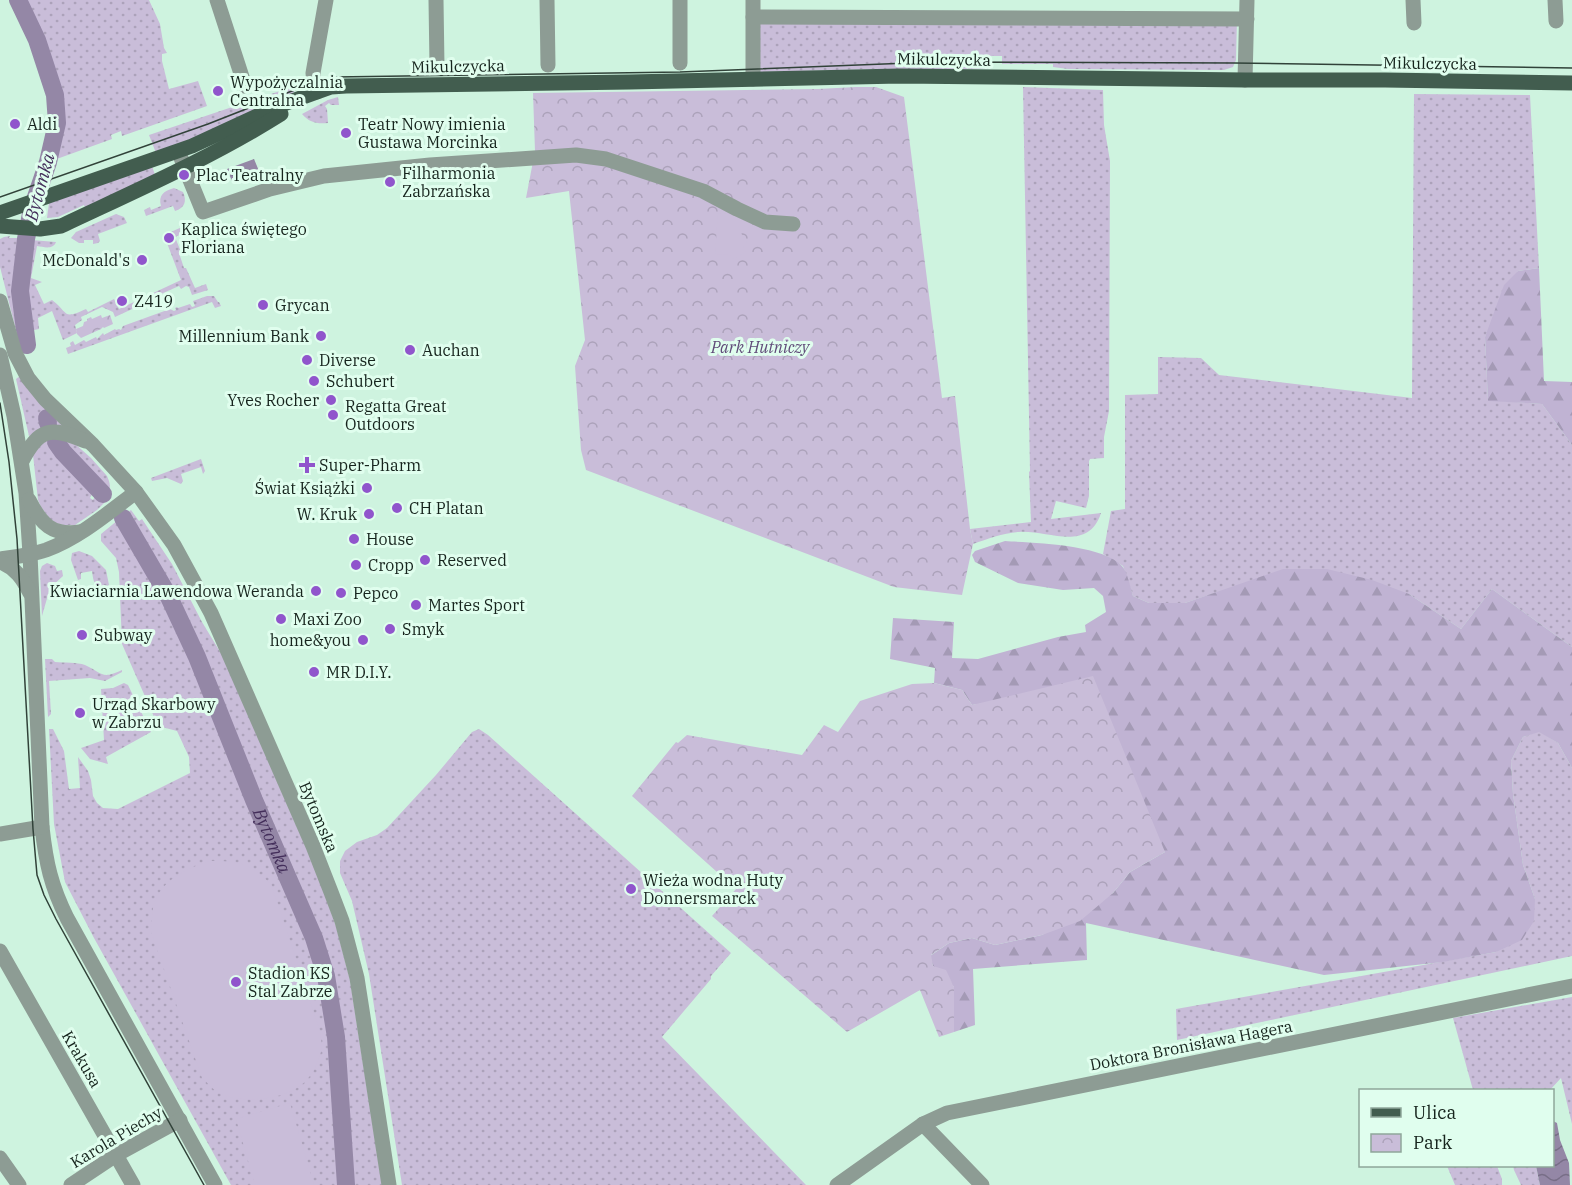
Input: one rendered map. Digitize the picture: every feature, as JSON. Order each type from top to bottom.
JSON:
[{"type":"main road","name":"Mikulczycka","points":[[317,92],[331,87],[346,86],[900,76],[1572,83]]},
{"type":"main road","points":[[0,213],[178,151],[281,105],[317,92]]},
{"type":"main road","points":[[7,226],[40,229],[61,226],[253,132],[317,92]]},
{"type":"street","points":[[217,0],[245,86]]},
{"type":"street","points":[[317,92],[313,79],[313,67],[326,0]]},
{"type":"street","points":[[436,0],[437,66]]},
{"type":"street","points":[[547,0],[548,65]]},
{"type":"street","points":[[680,0],[680,63]]},
{"type":"street","points":[[753,0],[753,79]]},
{"type":"street","points":[[1245,80],[1247,0]]},
{"type":"street","points":[[1413,0],[1414,23]]},
{"type":"street","points":[[1555,0],[1556,21]]},
{"type":"street","points":[[753,16],[1247,19]]},
{"type":"street","points":[[178,151],[202,212],[270,189],[324,176],[430,165],[576,156],[606,159],[694,188],[765,222],[793,224]]},
{"type":"street","points":[[0,301],[15,353],[28,378],[45,399],[93,445]]},
{"type":"street","points":[[0,355],[10,394],[26,493],[42,827],[47,868],[56,897],[215,1185]]},
{"type":"street","name":"Bytomska","points":[[22,461],[34,442],[46,433],[65,433],[93,445],[136,492],[168,536],[211,614],[332,891],[342,921],[357,978],[389,1185]]},
{"type":"street","points":[[0,560],[30,554],[57,545],[80,532],[136,492]]},
{"type":"street","points":[[26,493],[41,521],[49,527],[67,534],[80,532]]},
{"type":"street","points":[[0,560],[23,539],[26,526],[26,493]]},
{"type":"street","points":[[0,560],[19,574],[32,596]]},
{"type":"street","points":[[0,834],[42,827]]},
{"type":"street","name":"Krakusa","points":[[0,951],[133,1185]]},
{"type":"street","name":"Doktora Bronisława Hagera","points":[[837,1185],[923,1124],[947,1113],[1572,986]]},
{"type":"street","name":"Karola Piechy","points":[[71,1185],[116,1155],[180,1120]]},
{"type":"street","points":[[923,1124],[982,1185]]},
{"type":"street","points":[[0,1158],[19,1185]]},
{"type":"green space","points":[[23,0],[149,0],[160,24],[167,53],[162,54],[162,61],[169,89],[198,81],[207,106],[122,136],[121,131],[111,135],[112,139],[54,160],[60,128],[57,92],[48,60]]},
{"type":"green space","points":[[1237,19],[1236,60],[1233,67],[1224,70],[1068,69],[1053,67],[1053,64],[1002,64],[1002,56],[953,56],[954,67],[989,67],[992,69],[760,72],[758,20]]},
{"type":"green space","points":[[301,84],[292,94],[201,136],[156,153],[149,135]]},
{"type":"green space","name":"Park Hutniczy","points":[[876,87],[904,97],[942,398],[955,396],[973,544],[962,595],[894,587],[586,470],[581,450],[575,366],[585,340],[569,191],[526,198],[535,151],[533,93]]},
{"type":"green space","points":[[1023,87],[1103,90],[1104,125],[1110,161],[1109,411],[1104,437],[1104,458],[1089,461],[1089,496],[1086,508],[1056,501],[1051,519],[1101,513],[1095,525],[1087,533],[1077,536],[1019,532],[973,544],[970,529],[1031,522]]},
{"type":"green space","points":[[1414,94],[1530,95],[1539,268],[1518,271],[1485,337],[1488,400],[1542,404],[1572,445],[1572,647],[1492,589],[1461,629],[1409,594],[1218,592],[1185,603],[1149,603],[1133,596],[1123,566],[1103,554],[1111,511],[1125,509],[1125,395],[1158,394],[1158,357],[1201,358],[1219,375],[1412,398]]},
{"type":"green space","points":[[338,97],[339,105],[329,103],[325,106],[328,123],[314,122],[302,114],[328,100]]},
{"type":"green space","points":[[152,166],[155,175],[85,208],[84,205],[58,217],[47,218],[49,203]]},
{"type":"green space","points":[[174,188],[183,192],[185,201],[181,208],[175,211],[173,206],[146,216],[144,210],[161,206],[160,199],[163,194]]},
{"type":"green space","points":[[718,213],[732,214],[731,219],[735,219],[747,242],[743,247],[746,252],[733,259],[730,255],[715,254]]},
{"type":"green space","points":[[116,214],[124,217],[127,223],[98,234],[100,241],[98,243],[93,244],[93,240],[84,240],[84,243],[79,243],[71,238],[76,232]]},
{"type":"green space","points":[[182,227],[184,233],[175,237],[184,268],[195,288],[206,284],[208,290],[192,295],[189,287],[181,289],[179,286],[115,317],[113,312],[102,307],[81,317],[82,320],[75,325],[77,333],[63,340],[52,311],[38,318],[39,329],[34,330],[32,336],[36,346],[21,350],[0,267],[0,239],[10,236],[9,238],[18,238],[20,256],[17,291],[23,344],[29,342],[26,278],[31,240],[56,242],[51,247],[37,246],[31,278],[42,282],[35,285],[44,304],[52,300],[66,314],[73,314],[86,309],[88,312],[114,299],[119,309],[181,280],[164,235]]},
{"type":"green space","points":[[1539,268],[1544,381],[1572,382],[1572,445],[1542,404],[1488,401],[1485,337],[1504,285],[1518,271]]},
{"type":"green space","points":[[214,296],[221,306],[215,308],[212,302],[68,354],[66,348],[71,346],[70,343],[73,341],[75,345],[84,340],[86,342],[96,337],[97,339],[103,333],[104,335],[115,329],[121,330],[123,326],[170,309],[174,311],[177,307],[190,304],[192,307],[195,306],[193,301]]},
{"type":"green space","points":[[101,315],[102,318],[110,315],[113,324],[81,338],[77,334],[76,329],[83,326],[87,319]]},
{"type":"green space","points":[[20,376],[63,424],[63,427],[29,436],[16,379]]},
{"type":"green space","points":[[46,438],[73,442],[107,476],[110,486],[106,501],[75,525],[56,523],[50,519],[38,500],[33,455]],"holes":[[[60,441],[101,484],[104,482],[102,485],[107,491],[98,497],[96,495],[93,500],[90,498],[93,492],[58,453],[53,444]]]},
{"type":"green space","points":[[201,459],[205,471],[203,474],[201,467],[181,474],[183,481],[181,484],[167,478],[152,481],[151,478]]},
{"type":"green space","points":[[131,510],[139,521],[142,519],[172,564],[222,655],[315,868],[336,926],[350,980],[382,1185],[352,1185],[345,1067],[337,1000],[317,935],[183,618],[126,514]]},
{"type":"green space","points":[[118,520],[131,540],[169,614],[228,749],[320,972],[331,1032],[341,1185],[231,1185],[65,882],[54,824],[49,729],[53,729],[64,751],[69,789],[80,788],[78,757],[88,771],[93,796],[103,808],[118,809],[190,773],[189,757],[177,731],[158,726],[122,644],[119,572],[116,558],[101,541],[101,534]]},
{"type":"green space","points":[[1005,541],[1067,546],[1099,553],[1124,568],[1133,596],[1149,603],[1185,603],[1283,569],[1327,569],[1372,580],[1409,594],[1461,629],[1492,589],[1572,647],[1572,768],[1558,743],[1539,732],[1523,737],[1511,761],[1523,865],[1535,899],[1534,921],[1522,940],[1496,952],[1443,962],[1324,975],[1086,923],[1087,960],[973,969],[975,1025],[954,1032],[954,987],[933,966],[930,956],[949,943],[972,938],[995,945],[1042,935],[1113,893],[1130,872],[1165,852],[991,702],[972,705],[962,690],[934,683],[935,668],[890,659],[893,618],[954,622],[952,658],[978,659],[1058,637],[1086,632],[1085,625],[1106,612],[1103,596],[1094,588],[1063,590],[1018,583],[975,562],[972,555],[975,551]]},
{"type":"green space","points":[[79,551],[92,556],[106,570],[109,585],[100,588],[96,585],[92,571],[81,573],[81,579],[78,580],[71,560],[72,553]]},
{"type":"green space","points":[[47,563],[55,566],[57,571],[62,570],[63,576],[50,588],[42,616],[40,571]]},
{"type":"green space","points":[[45,659],[82,664],[106,675],[122,670],[122,672],[105,681],[90,678],[49,681],[51,714],[48,717]]},
{"type":"green space","points":[[1093,676],[1165,852],[1130,872],[1113,893],[1080,921],[1042,935],[995,945],[972,938],[949,943],[931,955],[933,966],[946,970],[954,987],[954,1032],[939,1037],[920,990],[847,1032],[712,916],[736,889],[632,796],[676,742],[678,743],[687,735],[802,755],[824,725],[838,732],[860,701],[912,684],[934,683],[962,690],[972,705]]},
{"type":"green space","points":[[124,683],[128,685],[151,732],[106,757],[108,764],[90,759],[81,748],[104,740],[101,689],[113,688]]},
{"type":"green space","points":[[479,729],[731,953],[662,1037],[806,1185],[402,1185],[369,974],[352,901],[340,873],[340,861],[345,851],[357,842],[377,835],[387,828],[472,732]]},
{"type":"green space","points":[[1539,731],[1558,743],[1572,768],[1572,956],[1177,1040],[1176,1009],[1496,952],[1535,899],[1523,865],[1511,761],[1523,737]]},
{"type":"green space","name":"Stadion KS Stal Zabrze","points":[[209,861],[243,864],[256,871],[271,884],[320,1031],[321,1052],[313,1072],[300,1086],[282,1095],[261,1099],[238,1099],[217,1092],[202,1078],[151,932],[153,908],[161,890],[182,872]]},
{"type":"green space","points":[[1572,997],[1572,1124],[1561,1078],[1551,1089],[1473,1089],[1453,1018]]},
{"type":"green space","points":[[290,1103],[314,1185],[255,1185],[236,1119]]},
{"type":"green space","points":[[1447,1167],[1497,1167],[1502,1179],[1502,1185],[1455,1185]]},
{"type":"green space","points":[[1513,1167],[1536,1167],[1540,1185],[1521,1185]]},
{"type":"water","points":[[254,159],[259,171],[232,181],[227,169]]},
{"type":"water","points":[[1554,1122],[1557,1123],[1560,1140],[1569,1163],[1570,1185],[1540,1185],[1536,1167],[1554,1167]]},
{"type":"waterway","name":"Bytomka","points":[[18,0],[37,40],[55,95],[57,123],[48,162],[32,209],[26,239],[20,291],[27,345]]},
{"type":"waterway","name":"Bytomka","points":[[47,418],[48,423]]},
{"type":"waterway","name":"Bytomka","points":[[56,442],[103,494]]},
{"type":"waterway","name":"Bytomka","points":[[123,518],[169,597],[197,657],[254,800],[314,938],[326,976],[336,1037],[346,1185]]},
{"type":"tram line","points":[[0,197],[208,124],[320,80],[335,77],[680,72],[935,62],[1234,63],[1572,68]]},
{"type":"tram line","points":[[0,403],[17,539],[37,875],[56,919],[204,1185]]},
{"type":"place","name":"Wypożyczalnia Centralna","points":[[218,91]]},
{"type":"place","name":"Aldi","points":[[15,124]]},
{"type":"place","name":"Teatr Nowy imienia Gustawa Morcinka","points":[[346,133]]},
{"type":"place","name":"Plac Teatralny","points":[[184,175]]},
{"type":"place","name":"Filharmonia Zabrzańska","points":[[390,182]]},
{"type":"place","name":"Kaplica świętego Floriana","points":[[169,238]]},
{"type":"place","name":"McDonald's","points":[[142,260]]},
{"type":"place","name":"Z419","points":[[122,301]]},
{"type":"place","name":"Grycan","points":[[263,305]]},
{"type":"place","name":"Millennium Bank","points":[[321,336]]},
{"type":"place","name":"Auchan","points":[[410,350]]},
{"type":"place","name":"Diverse","points":[[307,360]]},
{"type":"place","name":"Schubert","points":[[314,381]]},
{"type":"place","name":"Yves Rocher","points":[[331,400]]},
{"type":"place","name":"Regatta Great Outdoors","points":[[333,415]]},
{"type":"place","name":"Super-Pharm","points":[[307,465]]},
{"type":"place","name":"Świat Książki","points":[[367,488]]},
{"type":"place","name":"CH Platan","points":[[397,508]]},
{"type":"place","name":"W. Kruk","points":[[369,514]]},
{"type":"place","name":"House","points":[[354,539]]},
{"type":"place","name":"Reserved","points":[[425,560]]},
{"type":"place","name":"Cropp","points":[[356,565]]},
{"type":"place","name":"Kwiaciarnia Lawendowa Weranda","points":[[316,591]]},
{"type":"place","name":"Pepco","points":[[341,593]]},
{"type":"place","name":"Martes Sport","points":[[416,605]]},
{"type":"place","name":"Maxi Zoo","points":[[281,619]]},
{"type":"place","name":"Smyk","points":[[390,629]]},
{"type":"place","name":"Subway","points":[[82,635]]},
{"type":"place","name":"home&you","points":[[363,640]]},
{"type":"place","name":"MR D.I.Y.","points":[[314,672]]},
{"type":"place","name":"Urząd Skarbowy w Zabrzu","points":[[80,713]]},
{"type":"place","name":"Wieża wodna Huty Donnersmarck","points":[[631,889]]},
{"type":"place","name":"Stadion KS Stal Zabrze","points":[[236,982]]}]
